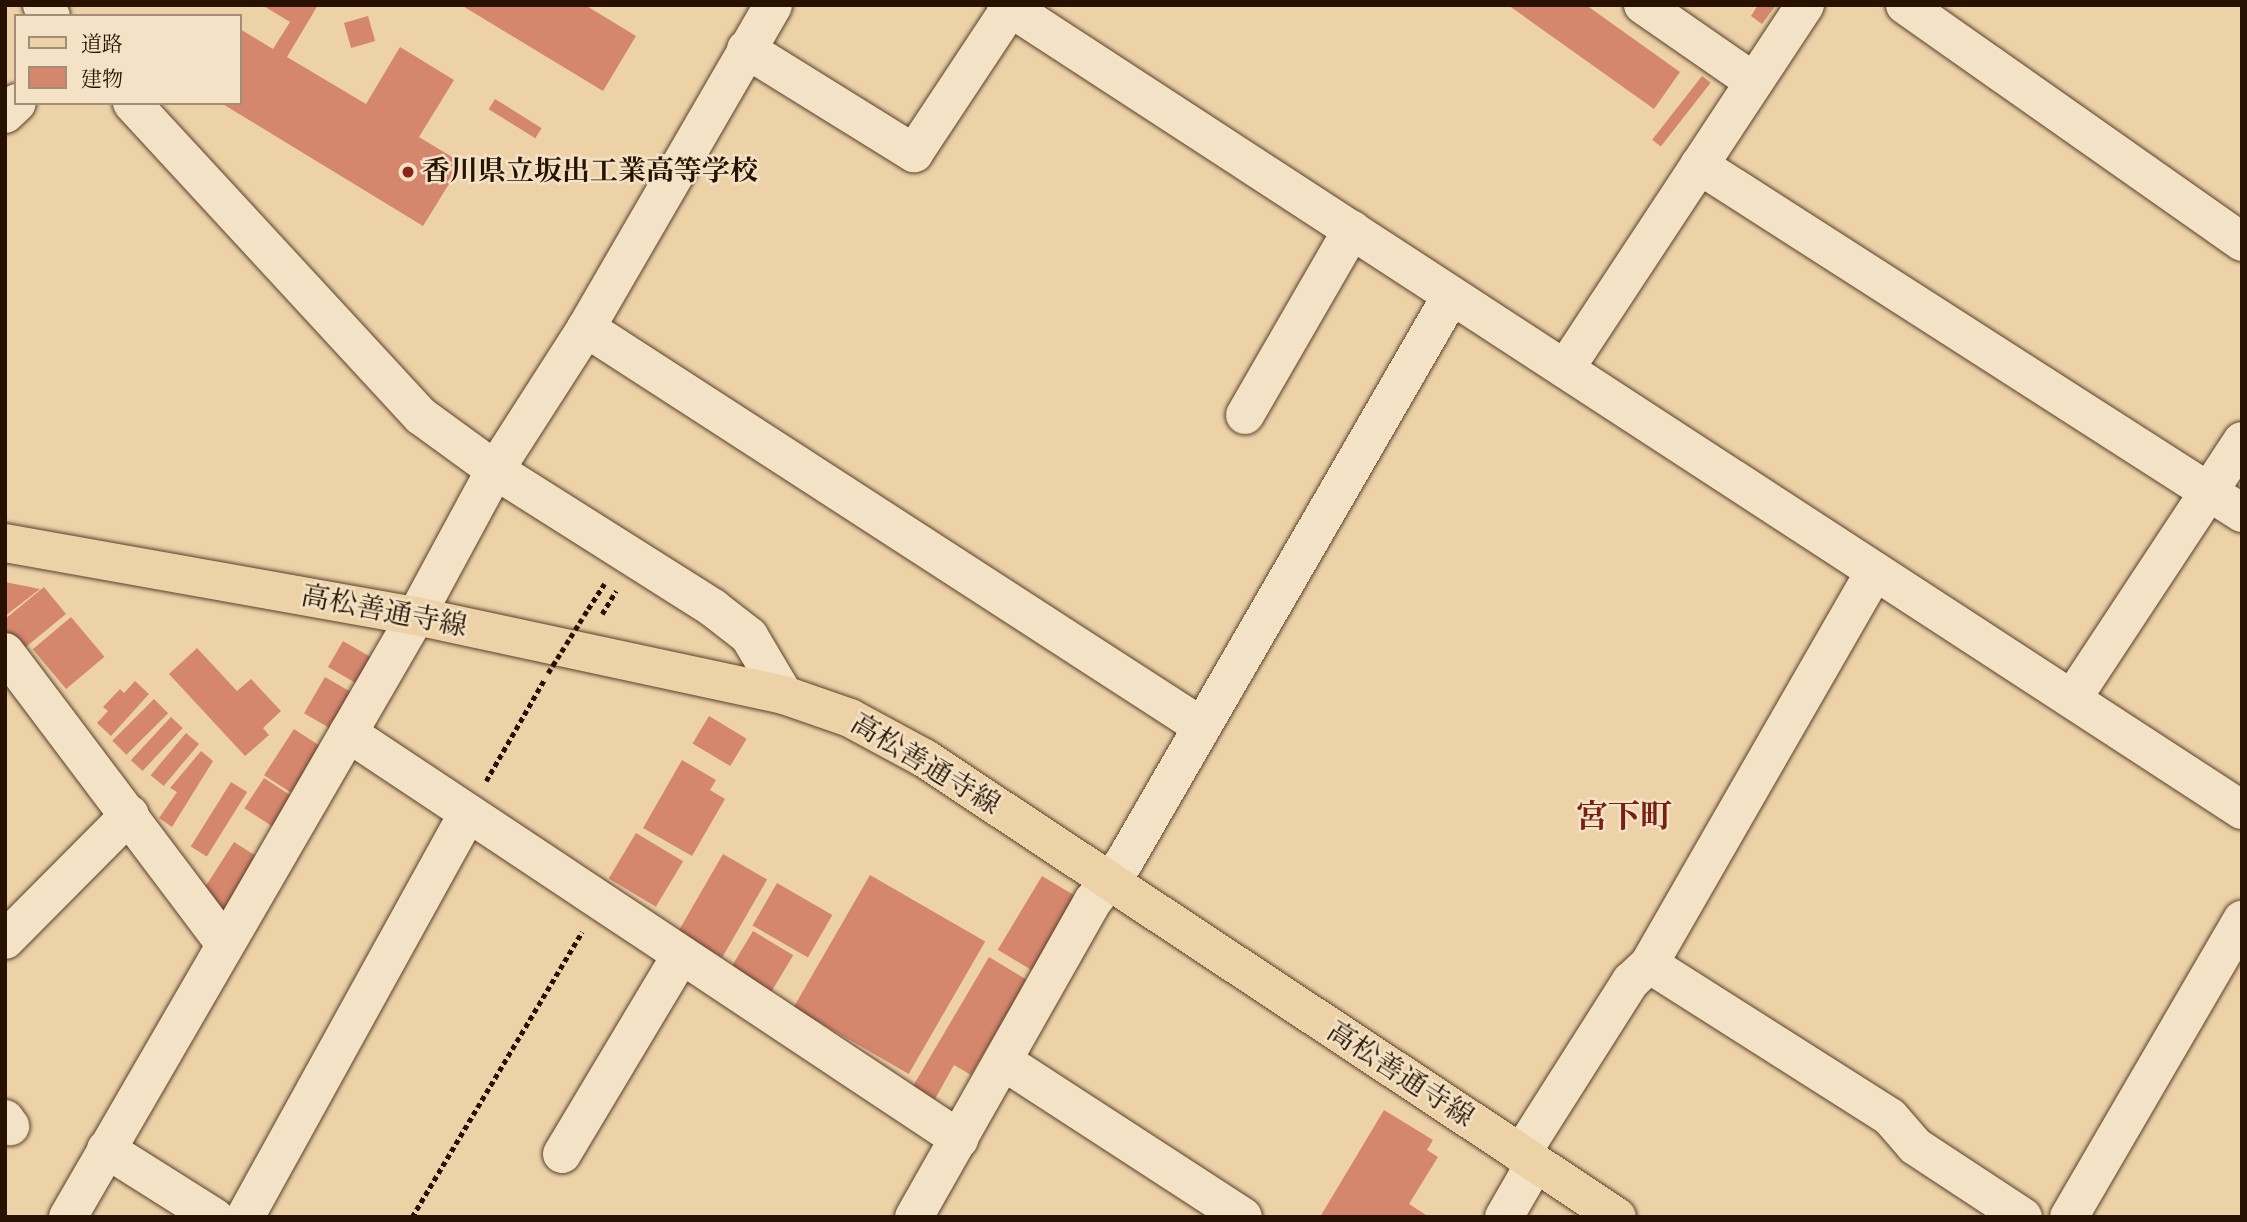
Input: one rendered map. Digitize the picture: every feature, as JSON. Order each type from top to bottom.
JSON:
[{"type":"main road","name":"高松善通寺線","points":[[5,543],[416,616],[785,695],[850,718],[924,758],[1108,883],[1616,1217]]},
{"type":"street","points":[[68,1217],[224,943],[416,616],[495,470],[586,328],[773,5]]},
{"type":"street","points":[[1643,5],[1754,82]]},
{"type":"street","points":[[1565,369],[1805,5]]},
{"type":"street","points":[[1905,5],[2242,242]]},
{"type":"street","points":[[746,49],[914,153],[1008,7],[1055,18],[1352,230],[2242,810]]},
{"type":"street","points":[[134,105],[421,416],[495,470],[713,608],[749,636],[785,695]]},
{"type":"street","points":[[1699,165],[2242,513]]},
{"type":"street","points":[[1245,415],[1352,230]]},
{"type":"street","points":[[914,1217],[1093,901],[1108,883],[1201,726],[1451,296]]},
{"type":"street","points":[[586,328],[1201,726]]},
{"type":"street","points":[[2072,699],[2242,441]]},
{"type":"street","points":[[1504,1217],[1528,1159],[1631,981],[1649,964],[1875,571]]},
{"type":"street","points":[[5,652],[130,814],[224,943]]},
{"type":"street","points":[[348,733],[467,815],[960,1139]]},
{"type":"street","points":[[5,940],[130,814]]},
{"type":"street","points":[[245,1217],[467,815]]},
{"type":"street","points":[[2069,1217],[2242,920]]},
{"type":"street","points":[[562,1154],[681,955]]},
{"type":"street","points":[[1649,964],[1890,1117],[1915,1146],[2023,1217]]},
{"type":"street","points":[[1003,1061],[1243,1217]]},
{"type":"street","points":[[106,1149],[214,1217]]},
{"type":"path","points":[[467,815],[517,725],[605,582]]},
{"type":"path","points":[[602,614],[618,589]]},
{"type":"path","points":[[412,1217],[600,901]]},
{"type":"building","points":[[262,5],[318,5],[287,57],[366,104],[400,47],[454,80],[419,137],[462,163],[423,226],[224,105],[242,105],[242,30],[273,49],[290,22]]},
{"type":"building","points":[[461,5],[585,5],[636,36],[603,91]]},
{"type":"building","points":[[1508,5],[1586,5],[1680,72],[1654,109]]},
{"type":"building","points":[[1758,5],[1776,5],[1762,24],[1751,16]]},
{"type":"building","points":[[368,16],[375,41],[351,48],[344,23]]},
{"type":"building","points":[[1702,76],[1711,83],[1661,147],[1652,140]]},
{"type":"building","points":[[495,99],[542,128],[535,138],[489,109]]},
{"type":"building","points":[[5,582],[40,589],[5,616]]},
{"type":"building","points":[[44,587],[66,614],[21,651],[5,632],[5,619]]},
{"type":"building","points":[[71,617],[104,657],[66,689],[33,649]]},
{"type":"building","points":[[343,641],[372,658],[357,684],[328,667]]},
{"type":"building","points":[[197,648],[237,691],[251,679],[281,711],[263,728],[269,735],[245,756],[169,674]]},
{"type":"building","points":[[325,677],[354,694],[333,730],[304,713]]},
{"type":"building","points":[[135,681],[149,694],[111,736],[97,723],[108,711],[103,707],[120,689],[124,693]]},
{"type":"building","points":[[154,699],[168,713],[126,755],[112,741]]},
{"type":"building","points":[[709,716],[747,739],[730,766],[693,743]]},
{"type":"building","points":[[171,717],[183,728],[142,771],[131,760]]},
{"type":"building","points":[[294,729],[325,749],[295,795],[264,775]]},
{"type":"building","points":[[186,733],[199,744],[164,786],[151,775]]},
{"type":"building","points":[[201,751],[213,761],[172,827],[159,818],[177,792],[170,788]]},
{"type":"building","points":[[682,760],[716,780],[710,790],[725,799],[692,856],[643,828]]},
{"type":"building","points":[[264,778],[298,800],[278,830],[244,808]]},
{"type":"building","points":[[231,782],[247,792],[207,857],[191,846]]},
{"type":"building","points":[[636,833],[683,861],[656,907],[609,878]]},
{"type":"building","points":[[234,842],[259,858],[222,917],[202,892]]},
{"type":"building","points":[[723,854],[767,880],[722,957],[678,932]]},
{"type":"building","points":[[870,875],[985,942],[909,1074],[794,1008]]},
{"type":"building","points":[[1042,876],[1077,897],[1033,971],[998,950]]},
{"type":"building","points":[[777,883],[832,915],[808,957],[752,925]]},
{"type":"building","points":[[753,931],[793,955],[771,992],[731,968]]},
{"type":"building","points":[[989,957],[1027,980],[971,1075],[954,1065],[935,1099],[913,1086]]},
{"type":"building","points":[[1384,1110],[1433,1140],[1427,1150],[1438,1157],[1409,1204],[1429,1217],[1320,1217]]},
{"type":"place","name":"香川県立坂出工業高等学校","points":[[408,172]]},
{"type":"district","name":"宮下町","points":[[1624,818]]}]
